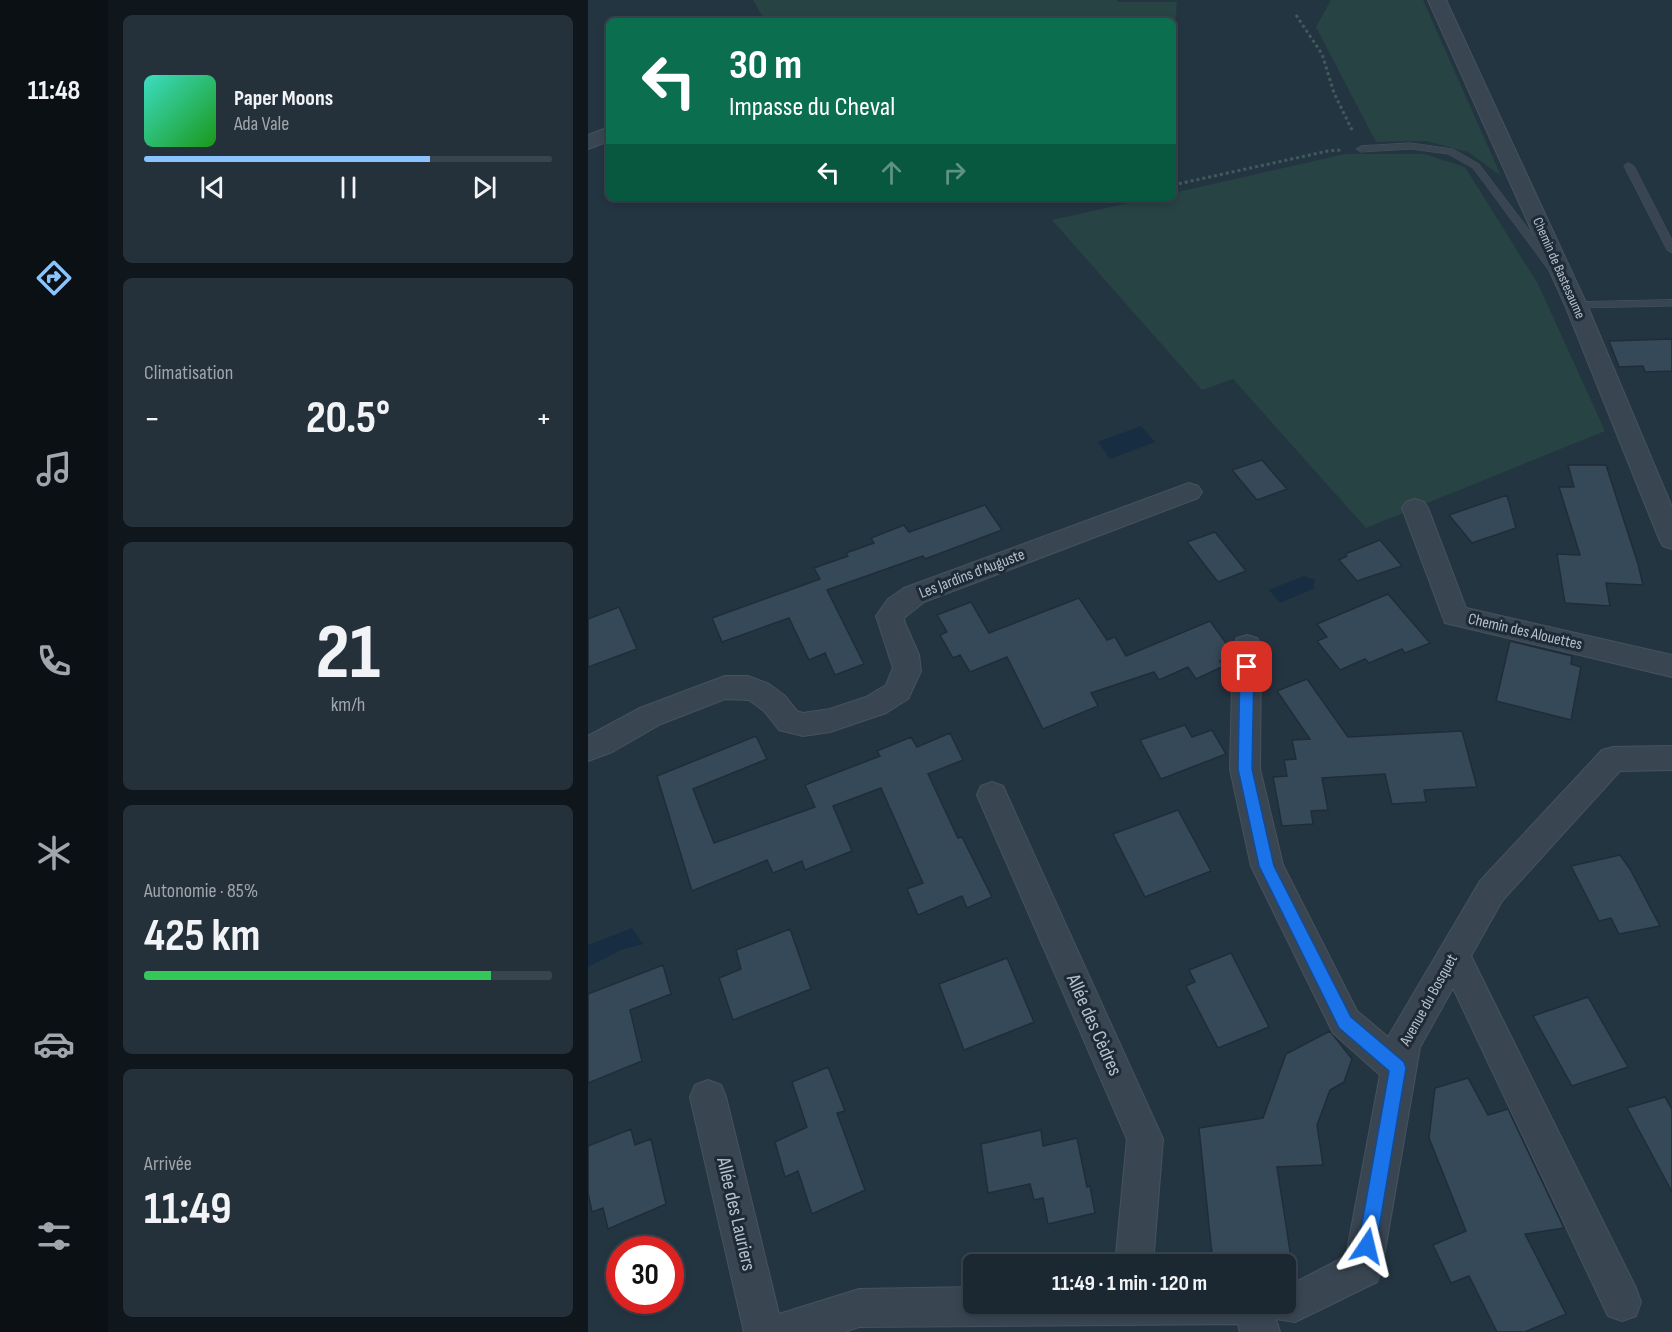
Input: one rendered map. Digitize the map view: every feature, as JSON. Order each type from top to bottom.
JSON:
[{"type":"street","name":"Chemin de Bastesaume","points":[[1437,0],[1573,299],[1672,539]]},
{"type":"street","points":[[588,143],[606,134]]},
{"type":"street","name":"Les Jardins d'Auguste","points":[[588,749],[610,741],[637,723],[726,687],[745,686],[760,692],[794,724],[813,724],[875,705],[897,692],[907,667],[892,629],[890,616],[898,606],[915,596],[1189,492]]},
{"type":"street","name":"Chemin des Alouettes","points":[[1414,508],[1455,616],[1672,666]]},
{"type":"street","points":[[1247,646],[1245,769],[1267,866],[1345,1022],[1398,1068]]},
{"type":"street","name":"Avenue du Bosquet","points":[[1296,1302],[1363,1268],[1403,1043],[1491,891],[1613,759],[1672,758]]},
{"type":"street","name":"Allée des Cèdres","points":[[992,795],[1145,1139],[1135,1254]]},
{"type":"street","points":[[1454,955],[1622,1302]]},
{"type":"street","name":"Allée des Lauriers","points":[[708,1097],[764,1332]]},
{"type":"street","points":[[783,1332],[859,1308],[963,1306]]},
{"type":"street","points":[[1255,1314],[1260,1332]]},
{"type":"lane","points":[[1361,149],[1410,146],[1450,151],[1476,166],[1573,299],[1672,303]]},
{"type":"lane","points":[[1629,166],[1672,250]]},
{"type":"path","points":[[1176,184],[1328,151],[1361,149],[1334,93],[1322,54],[1296,15]]},
{"type":"green space","points":[[753,0],[1177,2],[1176,18],[763,18]]},
{"type":"green space","points":[[1331,0],[1423,0],[1501,176],[1468,152],[1426,141],[1376,142],[1316,27]]},
{"type":"green space","points":[[1345,154],[1424,154],[1465,167],[1538,284],[1605,431],[1366,528],[1233,379],[1202,390],[1052,220],[1138,201],[1176,201],[1176,192]]},
{"type":"water","points":[[1141,426],[1155,442],[1110,459],[1098,442]]},
{"type":"water","points":[[1304,576],[1315,580],[1313,586],[1315,588],[1280,603],[1269,590]]},
{"type":"water","points":[[632,928],[643,944],[621,950],[588,967],[588,945]]},
{"type":"building","points":[[1672,339],[1672,371],[1645,372],[1643,366],[1619,367],[1609,341]]},
{"type":"building","points":[[1262,460],[1287,489],[1257,500],[1232,470]]},
{"type":"building","points":[[1568,465],[1606,465],[1638,564],[1643,585],[1606,583],[1610,606],[1565,603],[1557,554],[1580,555],[1559,487],[1574,487]]},
{"type":"building","points":[[1507,495],[1516,528],[1472,543],[1449,515]]},
{"type":"building","points":[[985,505],[1002,530],[925,559],[923,556],[827,590],[864,664],[835,675],[825,653],[809,660],[789,618],[722,642],[712,618],[820,579],[814,568],[848,556],[846,553],[874,543],[871,538],[904,525],[909,532]]},
{"type":"building","points":[[1215,532],[1246,571],[1218,582],[1187,542]]},
{"type":"building","points":[[1380,540],[1402,566],[1357,581],[1339,560],[1347,556],[1345,554]]},
{"type":"building","points":[[1388,594],[1430,643],[1405,653],[1402,649],[1369,663],[1365,659],[1340,670],[1317,641],[1327,637],[1317,624]]},
{"type":"building","points":[[1079,598],[1107,640],[1115,637],[1126,656],[1210,621],[1231,650],[1230,656],[1220,661],[1224,666],[1196,679],[1188,667],[1159,680],[1154,672],[1091,693],[1098,706],[1043,729],[1007,657],[970,672],[960,655],[953,658],[940,635],[947,632],[937,615],[971,602],[989,633]]},
{"type":"building","points":[[619,607],[637,649],[588,667],[588,619]]},
{"type":"building","points":[[1510,641],[1572,656],[1571,664],[1581,667],[1571,720],[1496,701]]},
{"type":"building","points":[[1307,679],[1348,737],[1462,731],[1477,787],[1424,790],[1426,802],[1392,804],[1385,774],[1322,778],[1328,810],[1311,811],[1313,824],[1282,826],[1273,777],[1287,776],[1284,760],[1296,759],[1292,740],[1310,739],[1277,691]]},
{"type":"building","points":[[1185,725],[1192,737],[1212,730],[1226,754],[1161,779],[1140,740]]},
{"type":"building","points":[[950,733],[963,760],[928,774],[958,838],[962,837],[992,897],[967,908],[962,896],[918,915],[907,889],[923,883],[881,788],[833,806],[852,851],[805,870],[802,861],[773,873],[767,860],[692,891],[657,776],[756,736],[767,759],[693,789],[714,843],[815,807],[805,785],[880,756],[877,751],[911,737],[917,747]]},
{"type":"building","points":[[1178,810],[1211,871],[1145,897],[1113,834]]},
{"type":"building","points":[[1620,855],[1630,869],[1660,926],[1619,934],[1611,918],[1599,921],[1571,866]]},
{"type":"building","points":[[790,929],[811,989],[733,1020],[719,978],[741,969],[736,950]]},
{"type":"building","points":[[1231,953],[1269,1027],[1218,1048],[1186,986],[1195,982],[1189,970]]},
{"type":"building","points":[[1007,958],[1034,1022],[964,1050],[939,984]]},
{"type":"building","points":[[663,965],[671,994],[630,1010],[642,1061],[588,1083],[588,994]]},
{"type":"building","points":[[1588,997],[1628,1067],[1572,1086],[1533,1016]]},
{"type":"building","points":[[1330,1031],[1352,1059],[1344,1082],[1330,1090],[1317,1125],[1323,1165],[1277,1167],[1290,1254],[1212,1254],[1199,1128],[1263,1118],[1286,1054]]},
{"type":"building","points":[[828,1067],[845,1111],[837,1113],[865,1190],[812,1214],[798,1171],[785,1177],[775,1142],[807,1127],[792,1082]]},
{"type":"building","points":[[1468,1078],[1488,1115],[1508,1109],[1564,1228],[1525,1234],[1566,1314],[1525,1332],[1497,1332],[1469,1276],[1451,1283],[1433,1245],[1466,1231],[1429,1138],[1435,1088]]},
{"type":"building","points":[[1665,1097],[1672,1109],[1672,1192],[1627,1108]]},
{"type":"building","points":[[631,1129],[635,1145],[651,1139],[666,1204],[608,1229],[603,1208],[592,1212],[588,1193],[588,1146]]},
{"type":"building","points":[[1041,1130],[1043,1146],[1077,1138],[1095,1213],[1048,1224],[1043,1198],[1034,1200],[1030,1184],[988,1193],[981,1144]]},
{"type":"route","points":[[1247,667],[1245,769],[1267,866],[1345,1022],[1398,1068],[1367,1246]]}]
